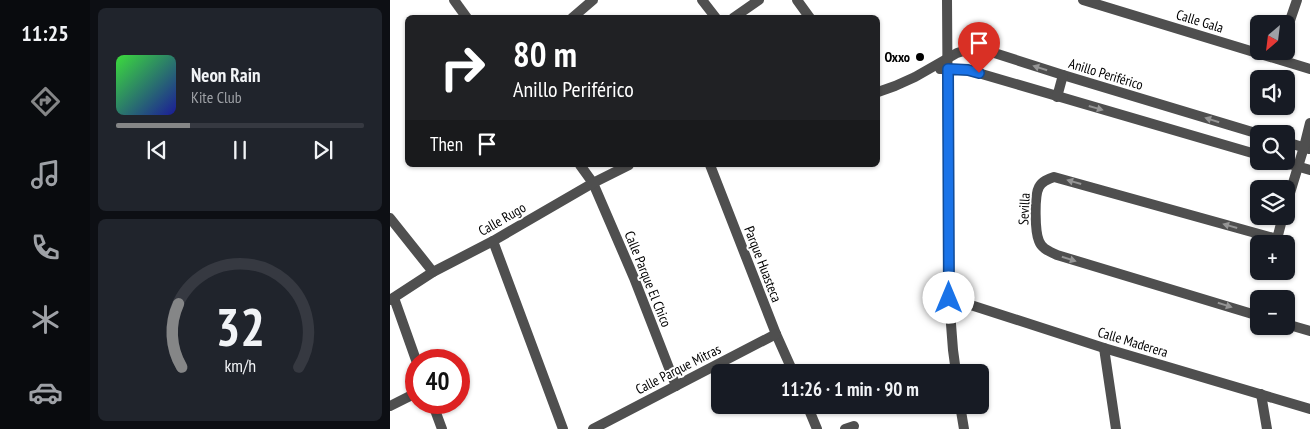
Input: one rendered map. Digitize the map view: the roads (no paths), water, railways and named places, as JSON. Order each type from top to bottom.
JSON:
[{"type":"street","points":[[454,0],[466,15]]},
{"type":"street","points":[[575,15],[592,0]]},
{"type":"street","points":[[702,0],[714,15]]},
{"type":"street","points":[[737,15],[759,0]]},
{"type":"street","points":[[797,0],[808,15]]},
{"type":"street","points":[[946,0],[949,298],[955,364]]},
{"type":"street","name":"Calle Gala","points":[[1083,0],[1250,47]]},
{"type":"street","points":[[1292,15],[1297,0]]},
{"type":"street","name":"Anillo Periférico","points":[[947,64],[957,53],[970,49],[985,50],[1250,131]]},
{"type":"street","name":"Calle Gala","points":[[1290,60],[1310,69]]},
{"type":"street","points":[[880,91],[915,77],[929,68],[947,64],[1250,152]]},
{"type":"street","points":[[1057,97],[1063,75]]},
{"type":"street","points":[[1294,180],[1307,148],[1310,123]]},
{"type":"street","points":[[1295,166],[1310,170]]},
{"type":"street","name":"Calle Parque El Chico","points":[[582,167],[593,182],[634,278],[676,386]]},
{"type":"street","name":"Calle Rugo","points":[[392,299],[433,272],[493,241],[593,182],[625,167]]},
{"type":"street","name":"Parque Huasteca","points":[[711,167],[789,364]]},
{"type":"street","name":"Sevilla","points":[[1250,313],[1056,255],[1044,249],[1039,242],[1036,229],[1036,194],[1039,186],[1046,179],[1054,177],[1277,239],[1281,225]]},
{"type":"street","points":[[390,218],[433,272]]},
{"type":"street","points":[[493,241],[563,429]]},
{"type":"street","name":"Calle Maderera","points":[[949,298],[1104,348],[1310,409]]},
{"type":"street","points":[[392,299],[412,349]]},
{"type":"street","points":[[1295,327],[1310,331]]},
{"type":"street","name":"Calle Parque Mitras","points":[[594,429],[776,334]]},
{"type":"street","points":[[1104,348],[1116,429]]},
{"type":"street","points":[[1261,394],[1266,429]]},
{"type":"street","points":[[390,406],[405,398]]},
{"type":"street","points":[[436,414],[442,429]]},
{"type":"street","points":[[810,414],[817,429]]},
{"type":"street","points":[[962,414],[964,429]]},
{"type":"place","name":"Oxxo","points":[[920,57]]}]
